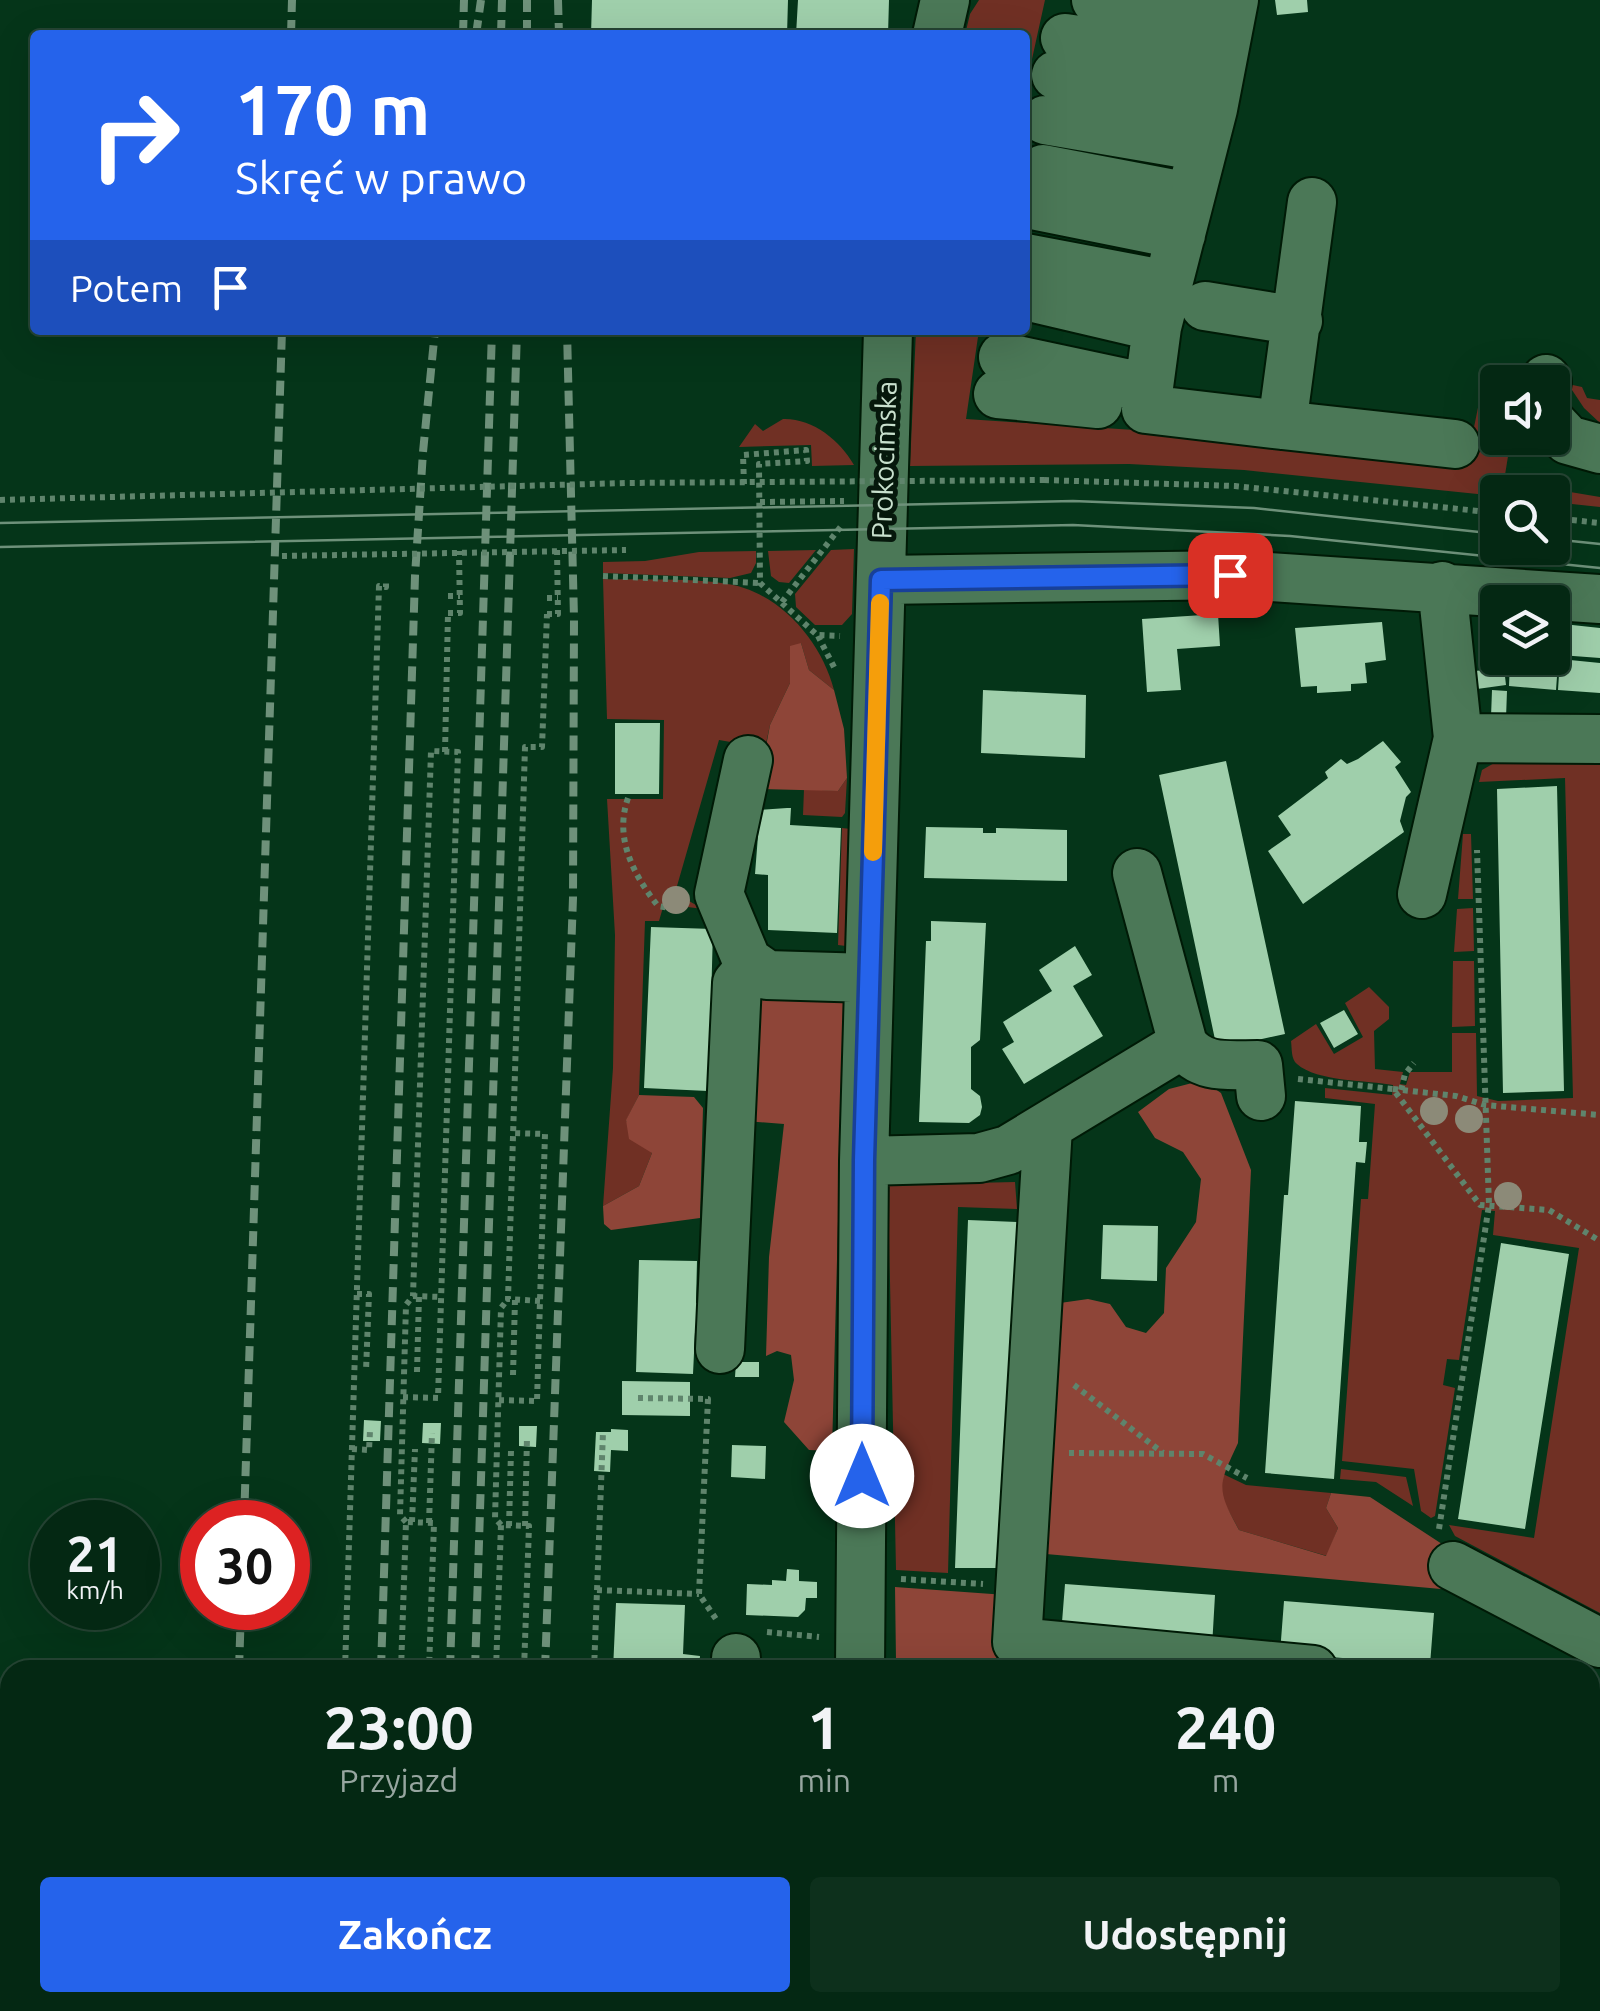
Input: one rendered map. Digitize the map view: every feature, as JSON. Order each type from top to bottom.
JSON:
[{"type":"street","points":[[937,30],[945,0]]},
{"type":"street","points":[[1096,0],[1228,30]]},
{"type":"street","points":[[1208,128],[1056,78],[1228,30]]},
{"type":"street","points":[[1147,398],[1177,306],[1186,216],[1228,30]]},
{"type":"street","points":[[1040,188],[1186,216]]},
{"type":"street","points":[[1282,425],[1312,202]]},
{"type":"street","points":[[1030,259],[1177,306]]},
{"type":"street","points":[[1030,296],[1177,306],[1298,321]]},
{"type":"street","name":"Prokocimska","points":[[860,1660],[864,1160],[888,335]]},
{"type":"street","points":[[1001,376],[1147,398],[1282,425],[1455,444]]},
{"type":"street","points":[[1570,440],[1600,448]]},
{"type":"street","points":[[881,580],[1239,575],[1600,598]]},
{"type":"street","points":[[1422,894],[1458,738],[1442,586]]},
{"type":"street","points":[[1458,738],[1600,739]]},
{"type":"street","points":[[748,760],[718,894],[740,948],[757,970],[767,975],[869,978]]},
{"type":"street","points":[[1137,872],[1182,1044],[1204,1064],[1258,1065],[1274,1086]]},
{"type":"street","points":[[720,1349],[737,983],[746,971],[757,970]]},
{"type":"street","points":[[864,1160],[978,1158],[1008,1150],[1182,1044]]},
{"type":"street","points":[[1048,1127],[1017,1642],[1207,1660]]},
{"type":"street","points":[[1446,1548],[1600,1644]]},
{"type":"path","points":[[744,484],[743,455],[806,450],[806,460],[759,464],[760,583]]},
{"type":"path","points":[[0,500],[592,484],[1044,480],[1234,486],[1480,510]]},
{"type":"path","points":[[760,502],[861,501]]},
{"type":"path","points":[[782,602],[850,515]]},
{"type":"path","points":[[1570,520],[1600,523]]},
{"type":"path","points":[[513,1375],[513,1133],[526,747],[542,747],[547,614],[558,614],[558,550]]},
{"type":"path","points":[[282,556],[626,550]]},
{"type":"path","points":[[444,752],[448,613],[460,612],[459,551]]},
{"type":"path","points":[[603,576],[760,583],[818,636],[844,636]]},
{"type":"path","points":[[345,1660],[379,586],[386,586],[386,582]]},
{"type":"path","points":[[448,596],[460,596]]},
{"type":"path","points":[[547,598],[558,598]]},
{"type":"path","points":[[404,1397],[438,1398],[458,752],[431,751],[417,1372]]},
{"type":"path","points":[[628,798],[623,813],[626,851],[654,901],[664,908]]},
{"type":"path","points":[[1446,1548],[1490,1205],[1476,834]]},
{"type":"path","points":[[1397,1090],[1414,1063]]},
{"type":"path","points":[[1274,1086],[1397,1090],[1456,1096],[1485,1104],[1600,1115]]},
{"type":"path","points":[[1397,1090],[1480,1205],[1548,1210],[1600,1242]]},
{"type":"path","points":[[498,1400],[537,1402],[546,1134],[513,1133]]},
{"type":"path","points":[[357,1294],[369,1294],[366,1371]]},
{"type":"path","points":[[429,1660],[434,1523],[409,1522],[400,1515],[406,1305],[416,1296],[441,1297]]},
{"type":"path","points":[[524,1660],[529,1526],[505,1525],[495,1518],[501,1308],[512,1299],[540,1300]]},
{"type":"path","points":[[1034,1354],[1164,1454]]},
{"type":"path","points":[[638,1398],[708,1399],[699,1594],[738,1647],[826,1638]]},
{"type":"path","points":[[352,1449],[369,1450],[370,1430]]},
{"type":"path","points":[[594,1660],[604,1432]]},
{"type":"path","points":[[430,1523],[432,1433]]},
{"type":"path","points":[[525,1526],[528,1436]]},
{"type":"path","points":[[402,1660],[415,1448]]},
{"type":"path","points":[[497,1660],[511,1451]]},
{"type":"path","points":[[1028,1452],[1203,1454],[1248,1478]]},
{"type":"path","points":[[884,1578],[1021,1586]]},
{"type":"path","points":[[597,1590],[699,1594]]},
{"type":"shaded area","points":[[979,0],[1045,0],[1030,68],[1030,30],[966,30]]},
{"type":"shaded area","points":[[916,335],[978,335],[966,419],[1469,452],[1480,398],[1480,455],[1508,455],[1505,475],[1480,475],[1480,494],[1244,470],[1129,464],[910,466]]},
{"type":"shaded area","points":[[1570,384],[1582,387],[1587,398],[1600,400],[1600,423],[1584,408]]},
{"type":"shaded area","points":[[783,419],[804,422],[824,432],[854,465],[812,466],[811,445],[739,447],[755,424],[763,431]]},
{"type":"shaded area","points":[[1570,492],[1600,497],[1600,507],[1570,504]]},
{"type":"shaded area","points":[[854,549],[852,614],[842,625],[815,625],[796,607],[795,594],[831,550]]},
{"type":"shaded area","points":[[816,550],[789,583],[771,576],[768,551]]},
{"type":"shaded area","points":[[756,551],[751,573],[730,578],[603,573],[603,562],[645,561],[699,552]]},
{"type":"shaded area","points":[[603,579],[714,582],[760,595],[802,628],[822,658],[834,690],[809,670],[801,643],[765,748],[719,740],[675,893],[703,909],[664,904],[659,921],[645,921],[639,1095],[626,1121],[652,1153],[639,1186],[603,1206],[613,1068],[615,935],[607,799],[663,799],[664,720],[607,719]]},
{"type":"shaded area","points":[[801,643],[809,670],[834,690],[844,729],[847,778],[838,791],[758,789],[770,725],[790,683],[790,646]]},
{"type":"shaded area","points":[[1503,758],[1600,764],[1600,1613],[1455,1536],[1449,1525],[1534,1538],[1579,1248],[1493,1235],[1495,1211],[1482,1210],[1459,1360],[1447,1359],[1443,1385],[1455,1388],[1435,1516],[1431,1518],[1421,1511],[1414,1469],[1342,1461],[1361,1199],[1368,1199],[1375,1104],[1325,1098],[1325,1088],[1392,1095],[1393,1085],[1317,1074],[1297,1064],[1292,1050],[1291,1041],[1316,1024],[1334,1054],[1363,1037],[1345,1003],[1369,987],[1389,1007],[1389,1019],[1374,1031],[1375,1069],[1403,1072],[1400,1084],[1406,1085],[1410,1072],[1452,1072],[1452,1033],[1476,1033],[1477,1096],[1498,1101],[1573,1098],[1565,778],[1479,782],[1482,770]]},
{"type":"shaded area","points":[[847,778],[842,817],[803,815],[804,789],[838,791]]},
{"type":"shaded area","points":[[842,828],[851,829],[846,946],[838,945]]},
{"type":"shaded area","points":[[1463,834],[1471,834],[1473,899],[1458,899]]},
{"type":"shaded area","points":[[1473,908],[1474,951],[1454,952],[1457,909]]},
{"type":"shaded area","points":[[1453,961],[1474,961],[1475,1026],[1452,1027]]},
{"type":"shaded area","points":[[844,992],[832,1451],[809,1450],[784,1422],[794,1380],[791,1355],[777,1351],[766,1356],[769,1257],[784,1124],[745,1121],[752,994]]},
{"type":"shaded area","points":[[1196,1082],[1208,1084],[1221,1093],[1251,1170],[1238,1443],[1222,1487],[1232,1516],[1239,1530],[1326,1556],[1338,1528],[1326,1508],[1331,1493],[1370,1497],[1442,1544],[1445,1562],[1441,1589],[1046,1554],[1060,1303],[1088,1299],[1110,1304],[1126,1327],[1146,1333],[1164,1313],[1166,1268],[1196,1222],[1201,1179],[1183,1152],[1155,1138],[1138,1112],[1169,1089]]},
{"type":"shaded area","points":[[639,1095],[694,1097],[703,1108],[700,1218],[611,1230],[604,1224],[603,1206],[639,1186],[652,1153],[629,1139],[626,1120]]},
{"type":"shaded area","points":[[1015,1182],[1017,1209],[958,1207],[948,1573],[896,1570],[888,1185]]},
{"type":"shaded area","points":[[1341,1469],[1406,1477],[1413,1506],[1376,1482],[1340,1479]]},
{"type":"shaded area","points":[[1223,1474],[1246,1485],[1331,1493],[1326,1508],[1338,1528],[1327,1556],[1239,1530],[1220,1495]]},
{"type":"shaded area","points":[[895,1587],[1006,1595],[1006,1651],[1107,1660],[896,1660]]},
{"type":"building","points":[[592,0],[788,0],[787,30],[591,30]]},
{"type":"building","points":[[798,0],[889,0],[888,30],[796,30]]},
{"type":"building","points":[[1275,0],[1307,0],[1308,12],[1277,15]]},
{"type":"building","points":[[1218,614],[1220,646],[1177,649],[1181,690],[1147,692],[1142,619]]},
{"type":"building","points":[[1382,622],[1386,660],[1365,663],[1367,683],[1351,684],[1351,691],[1317,693],[1317,686],[1301,687],[1295,628]]},
{"type":"building","points":[[1570,625],[1600,628],[1600,658],[1570,656]]},
{"type":"building","points":[[1570,660],[1600,663],[1600,693],[1558,690],[1559,675],[1570,675]]},
{"type":"building","points":[[1480,670],[1480,675],[1505,675],[1506,685],[1477,689],[1475,671]]},
{"type":"building","points":[[1509,675],[1557,675],[1556,690],[1509,686]]},
{"type":"building","points":[[983,690],[1086,695],[1085,758],[981,753]]},
{"type":"building","points":[[1492,690],[1507,691],[1506,718],[1491,717]]},
{"type":"building","points":[[615,723],[660,723],[659,794],[615,794]]},
{"type":"building","points":[[1383,741],[1401,762],[1395,767],[1411,792],[1400,821],[1404,832],[1303,904],[1268,851],[1291,835],[1278,816],[1328,778],[1325,772],[1341,759],[1347,764]]},
{"type":"building","points":[[1226,761],[1285,1034],[1217,1049],[1159,775]]},
{"type":"building","points":[[1557,786],[1564,1091],[1503,1093],[1497,789]]},
{"type":"building","points":[[791,808],[790,825],[841,828],[837,933],[768,930],[768,875],[755,874],[760,810]]},
{"type":"building","points":[[926,827],[983,828],[983,833],[996,833],[996,828],[1067,830],[1067,881],[924,878]]},
{"type":"building","points":[[931,921],[986,923],[980,1040],[971,1047],[971,1089],[980,1096],[982,1107],[980,1115],[969,1123],[919,1122],[926,941],[931,941]]},
{"type":"building","points":[[651,927],[713,929],[711,1003],[715,1003],[708,1091],[644,1088]]},
{"type":"building","points":[[1075,946],[1092,975],[1073,986],[1103,1036],[1024,1084],[1002,1049],[1014,1042],[1003,1022],[1052,991],[1039,970]]},
{"type":"building","points":[[1344,1010],[1358,1034],[1334,1048],[1320,1023]]},
{"type":"building","points":[[1295,1101],[1361,1106],[1359,1142],[1367,1142],[1365,1163],[1356,1162],[1334,1479],[1265,1473],[1284,1195],[1288,1195]]},
{"type":"building","points":[[968,1220],[1017,1222],[1006,1568],[955,1568]]},
{"type":"building","points":[[1103,1225],[1158,1226],[1157,1281],[1101,1279]]},
{"type":"building","points":[[1501,1243],[1569,1254],[1525,1529],[1458,1519]]},
{"type":"building","points":[[639,1260],[697,1261],[700,1333],[695,1332],[693,1374],[636,1372]]},
{"type":"building","points":[[736,1362],[759,1362],[759,1377],[735,1377]]},
{"type":"building","points":[[622,1381],[690,1382],[690,1416],[622,1415]]},
{"type":"building","points":[[364,1420],[381,1421],[380,1441],[363,1441]]},
{"type":"building","points":[[423,1423],[441,1423],[440,1444],[422,1443]]},
{"type":"building","points":[[519,1426],[537,1426],[536,1447],[519,1446]]},
{"type":"building","points":[[628,1430],[628,1451],[611,1450],[610,1472],[594,1471],[596,1432]]},
{"type":"building","points":[[732,1445],[766,1446],[765,1479],[731,1477]]},
{"type":"building","points":[[787,1569],[799,1570],[799,1581],[817,1582],[817,1598],[806,1598],[805,1610],[798,1617],[746,1615],[747,1584],[786,1581]]},
{"type":"building","points":[[1065,1584],[1215,1595],[1212,1647],[1061,1635]]},
{"type":"building","points":[[1284,1601],[1434,1613],[1430,1660],[1280,1653]]},
{"type":"building","points":[[616,1603],[685,1605],[683,1654],[700,1656],[700,1660],[613,1660]]},
{"type":"tram line","points":[[0,523],[1073,501],[1254,508],[1480,532]]},
{"type":"tram line","points":[[0,547],[1073,525],[1290,536],[1600,568]]},
{"type":"tram line","points":[[1570,541],[1600,544]]},
{"type":"railway","points":[[291,30],[292,0]]},
{"type":"railway","points":[[463,30],[464,0]]},
{"type":"railway","points":[[477,30],[481,0]]},
{"type":"railway","points":[[501,30],[502,0]]},
{"type":"railway","points":[[527,0],[527,30]]},
{"type":"railway","points":[[558,0],[559,30]]},
{"type":"railway","points":[[245,1500],[282,335]]},
{"type":"railway","points":[[381,1660],[415,576],[435,335]]},
{"type":"railway","points":[[450,1660],[492,335]]},
{"type":"railway","points":[[475,1660],[517,335]]},
{"type":"railway","points":[[545,1660],[573,898],[574,618],[567,335]]},
{"type":"railway","points":[[239,1660],[240,1630]]},
{"type":"slow traffic","points":[[873,852],[880,603]]},
{"type":"route","points":[[862,1476],[864,1160],[881,580],[1230,575]]}]
